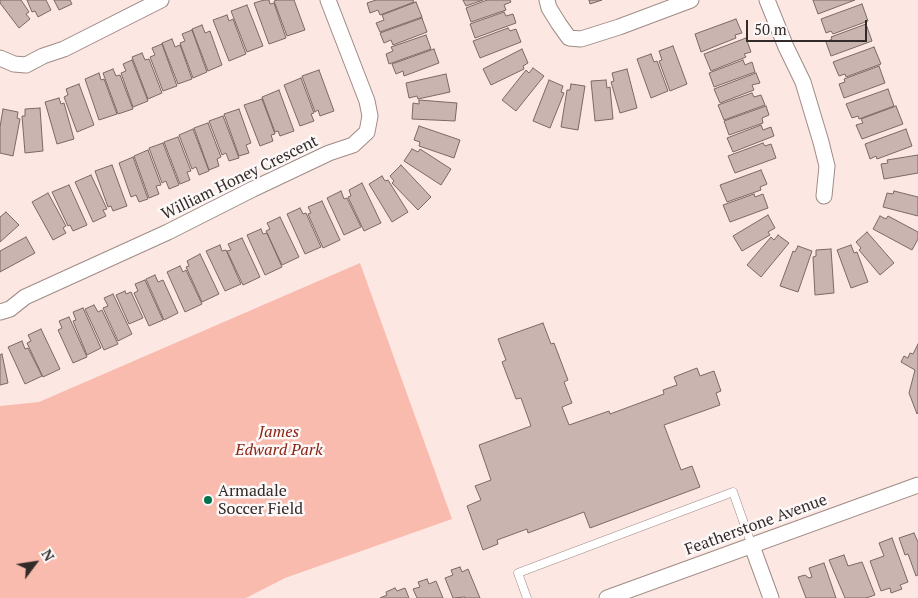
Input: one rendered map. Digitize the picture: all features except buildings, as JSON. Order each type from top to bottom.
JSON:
[{"type":"street","points":[[0,58],[14,64],[26,66],[43,56],[64,49],[96,34],[161,0]]},
{"type":"street","name":"William Honey Crescent","points":[[0,312],[10,309],[25,297],[168,232],[253,189],[330,153],[353,145],[367,132],[370,116],[366,101],[328,0]]},
{"type":"street","points":[[547,0],[554,16],[569,38],[582,39],[620,27],[691,0]]},
{"type":"street","points":[[767,0],[803,82],[821,142],[827,166],[824,196]]},
{"type":"street","name":"Featherstone Avenue","points":[[607,598],[918,485]]},
{"type":"street","points":[[752,546],[771,598]]},
{"type":"lane","points":[[527,598],[518,573],[733,492],[752,546]]},
{"type":"green space","name":"James Edward Park","points":[[360,263],[452,519],[285,578],[246,598],[0,598],[0,406],[39,402]]},
{"type":"place","name":"Armadale Soccer Field","points":[[208,500]]}]
